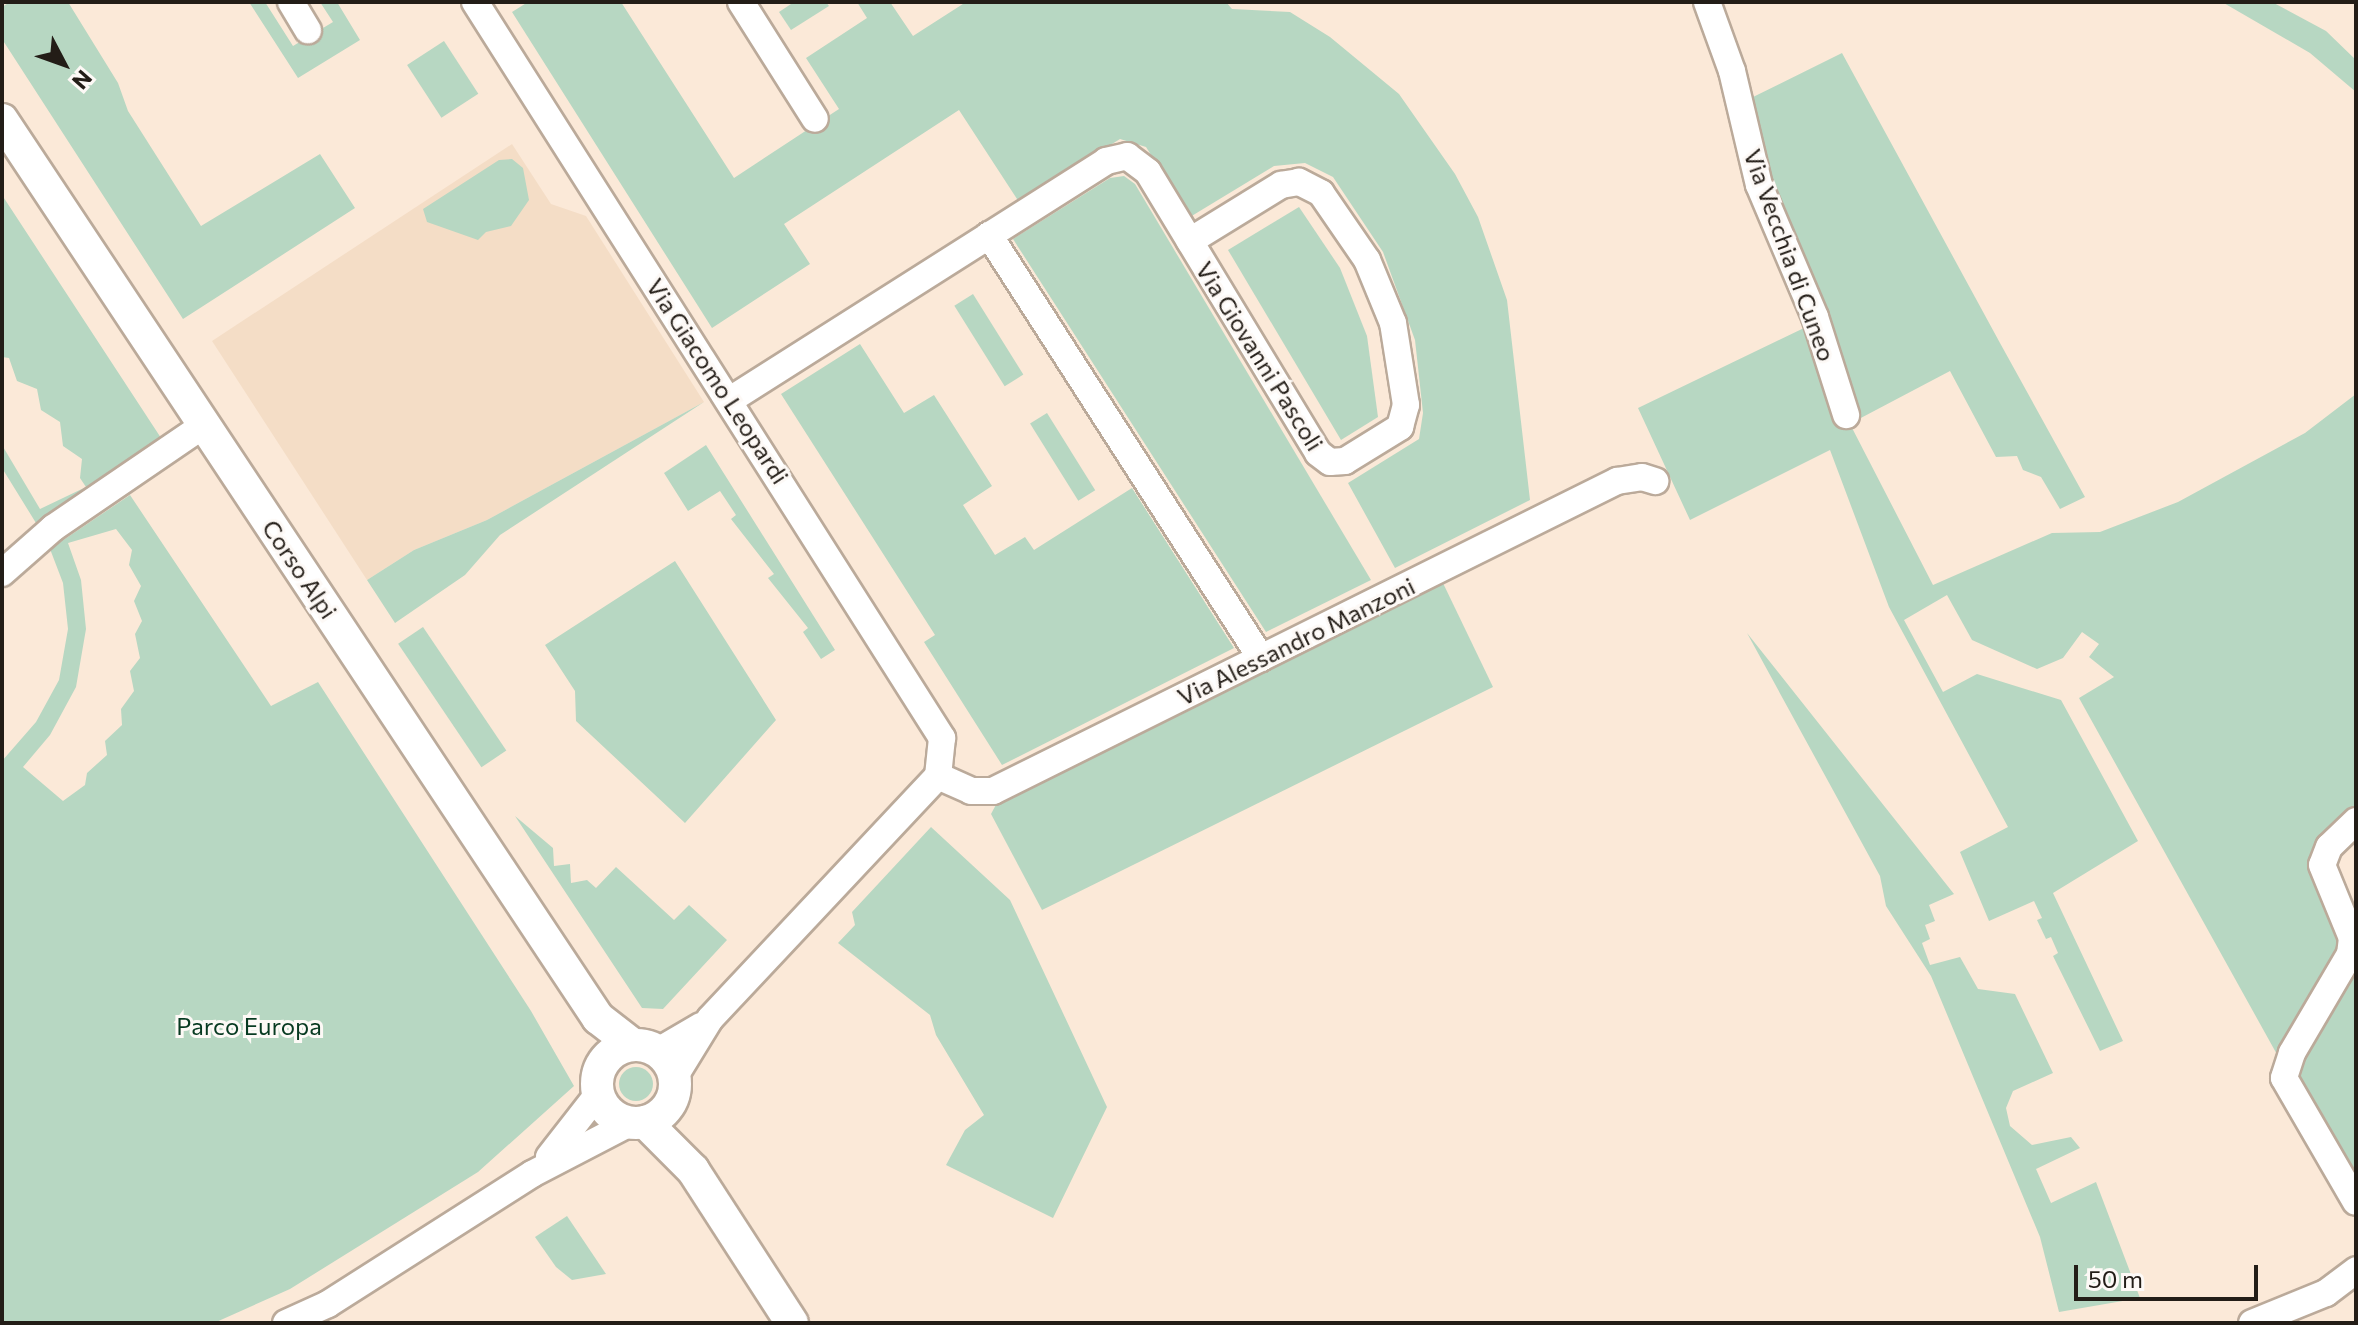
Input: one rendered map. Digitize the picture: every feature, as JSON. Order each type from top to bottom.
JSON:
[{"type":"street","points":[[291,2],[308,30]]},
{"type":"street","name":"Via Giacomo Leopardi","points":[[475,2],[933,717],[942,738],[940,771]]},
{"type":"street","points":[[741,2],[815,119]]},
{"type":"street","name":"Via Vecchia di Cuneo","points":[[1707,2],[1732,71],[1759,185],[1812,309],[1846,415]]},
{"type":"street","name":"Corso Alpi","points":[[2,120],[598,1018],[652,1087]]},
{"type":"street","name":"Via Giovanni Pascoli","points":[[730,400],[1106,161],[1127,156],[1143,164],[1190,241],[1324,459],[1345,461],[1400,427],[1406,405],[1393,323],[1367,260],[1321,193],[1299,182],[1281,185],[1190,241]]},
{"type":"street","points":[[989,235],[1261,658]]},
{"type":"street","points":[[2,573],[42,536],[204,425]]},
{"type":"street","name":"Via Alessandro Manzoni","points":[[940,771],[971,791],[993,791],[1617,481],[1642,477],[1655,481]]},
{"type":"street","points":[[600,1080],[616,1118],[652,1087],[710,1019],[940,771]]},
{"type":"street","points":[[2356,821],[2329,847],[2322,865],[2352,938],[2350,954],[2292,1053],[2284,1078],[2356,1202]]},
{"type":"street","name":"Corso Alpi","points":[[598,1018],[600,1080]]},
{"type":"street","points":[[532,1174],[574,1130],[609,1056],[652,1087],[693,1170],[792,1323]]},
{"type":"street","points":[[286,1323],[334,1314],[652,1087]]},
{"type":"street","points":[[2252,1323],[2326,1293],[2356,1270]]},
{"type":"shaded area","points":[[512,144],[551,204],[586,216],[704,402],[487,520],[414,550],[367,580],[212,341]]},
{"type":"green space","points":[[10,2],[68,2],[118,83],[128,111],[201,226],[320,154],[355,208],[183,319],[2,39],[2,7]]},
{"type":"green space","points":[[249,2],[265,2],[293,46],[333,22],[320,2],[337,2],[360,40],[298,78]]},
{"type":"green space","points":[[528,2],[621,2],[734,178],[839,109],[806,58],[867,18],[857,2],[890,2],[913,36],[966,2],[1226,2],[1232,9],[1290,12],[1330,37],[1399,94],[1455,174],[1478,217],[1507,300],[1530,500],[1395,568],[1348,483],[1419,439],[1423,413],[1415,340],[1383,252],[1333,177],[1305,163],[1274,166],[1190,217],[1146,147],[1120,139],[1019,202],[959,110],[784,224],[810,264],[712,328],[512,12]]},
{"type":"green space","points":[[794,2],[826,2],[829,6],[791,30],[779,12]]},
{"type":"green space","points":[[2222,2],[2272,2],[2326,31],[2356,60],[2356,92],[2310,53]]},
{"type":"green space","points":[[444,41],[478,94],[441,118],[407,65]]},
{"type":"green space","points":[[1842,53],[2085,497],[2060,509],[2041,477],[2023,470],[2017,456],[1996,457],[1950,371],[1857,420],[1771,191],[1749,99]]},
{"type":"green space","points":[[512,159],[523,168],[529,200],[511,226],[486,232],[478,240],[427,222],[423,209],[499,160]]},
{"type":"green space","points":[[1124,176],[1135,184],[1371,580],[1266,632],[1013,239],[1110,178]]},
{"type":"green space","points":[[2,195],[163,441],[36,523],[2,468],[2,445],[40,509],[86,487],[80,478],[82,459],[63,446],[60,422],[41,410],[37,389],[17,381],[9,358],[2,357]]},
{"type":"green space","points":[[1299,207],[1340,268],[1367,336],[1378,417],[1341,440],[1228,250]]},
{"type":"green space","points":[[973,294],[1023,375],[1005,386],[954,306]]},
{"type":"green space","points":[[1804,328],[1840,427],[1850,424],[1933,585],[2052,533],[2100,532],[2178,502],[2305,433],[2356,394],[2356,808],[2322,842],[2343,955],[2279,1058],[2079,698],[2114,677],[2089,657],[2099,644],[2082,632],[2063,658],[2037,669],[1972,640],[1947,595],[1904,620],[1943,692],[1977,674],[2061,700],[2138,841],[2053,893],[2123,1041],[2100,1051],[2053,956],[2058,953],[2051,937],[2046,939],[2037,920],[2042,918],[2034,901],[1989,921],[1960,852],[2008,827],[1889,607],[1830,450],[1690,520],[1638,408]]},
{"type":"green space","points":[[860,344],[904,413],[934,395],[992,486],[963,505],[995,555],[1025,537],[1034,550],[1132,488],[1234,648],[1002,765],[924,642],[935,635],[781,394]]},
{"type":"green space","points":[[704,402],[500,535],[465,575],[395,623],[367,580],[414,550],[487,520]]},
{"type":"green space","points":[[1047,413],[1095,490],[1078,501],[1030,424]]},
{"type":"green space","points":[[706,445],[835,650],[821,659],[803,632],[808,628],[768,578],[774,574],[731,519],[736,515],[720,491],[688,511],[664,473]]},
{"type":"green space","name":"Parco Europa","points":[[130,495],[271,706],[318,682],[531,1011],[574,1086],[478,1172],[290,1289],[214,1323],[2,1323],[2,761],[36,722],[59,680],[68,629],[63,583],[50,549]],"holes":[[[116,529],[132,550],[129,565],[141,586],[134,601],[142,621],[135,634],[140,658],[130,671],[134,691],[121,709],[122,725],[105,741],[107,755],[87,773],[85,785],[63,801],[23,767],[50,735],[76,687],[86,629],[81,580],[68,543]]]},
{"type":"green space","points":[[675,561],[776,720],[685,823],[576,721],[575,691],[545,645]]},
{"type":"green space","points":[[1442,581],[1493,687],[1042,910],[991,814],[998,801]]},
{"type":"green space","points":[[423,627],[506,751],[481,767],[398,644]]},
{"type":"green space","points":[[1747,633],[1954,894],[1929,905],[1935,921],[1925,925],[1930,939],[1922,943],[1930,965],[1960,957],[1978,989],[2015,994],[2053,1073],[2013,1091],[2006,1108],[2010,1126],[2032,1145],[2071,1137],[2080,1148],[2036,1169],[2051,1203],[2096,1182],[2140,1298],[2059,1312],[2040,1237],[1931,976],[1886,906],[1880,876]]},
{"type":"green space","points":[[515,816],[553,848],[554,866],[570,864],[571,883],[587,880],[596,888],[616,867],[674,920],[689,905],[727,940],[663,1009],[642,1008]]},
{"type":"green space","points":[[931,827],[1010,900],[1107,1107],[1053,1218],[946,1165],[965,1130],[984,1115],[936,1035],[930,1015],[838,943],[855,925],[852,912]]},
{"type":"green space","points":[[2356,957],[2356,1185],[2296,1087],[2295,1069]]},
{"type":"green space","points":[[636,1067],[648,1072],[653,1084],[648,1096],[636,1101],[624,1096],[619,1084],[624,1072]]},
{"type":"green space","points":[[567,1216],[606,1274],[572,1280],[556,1267],[535,1237]]}]
